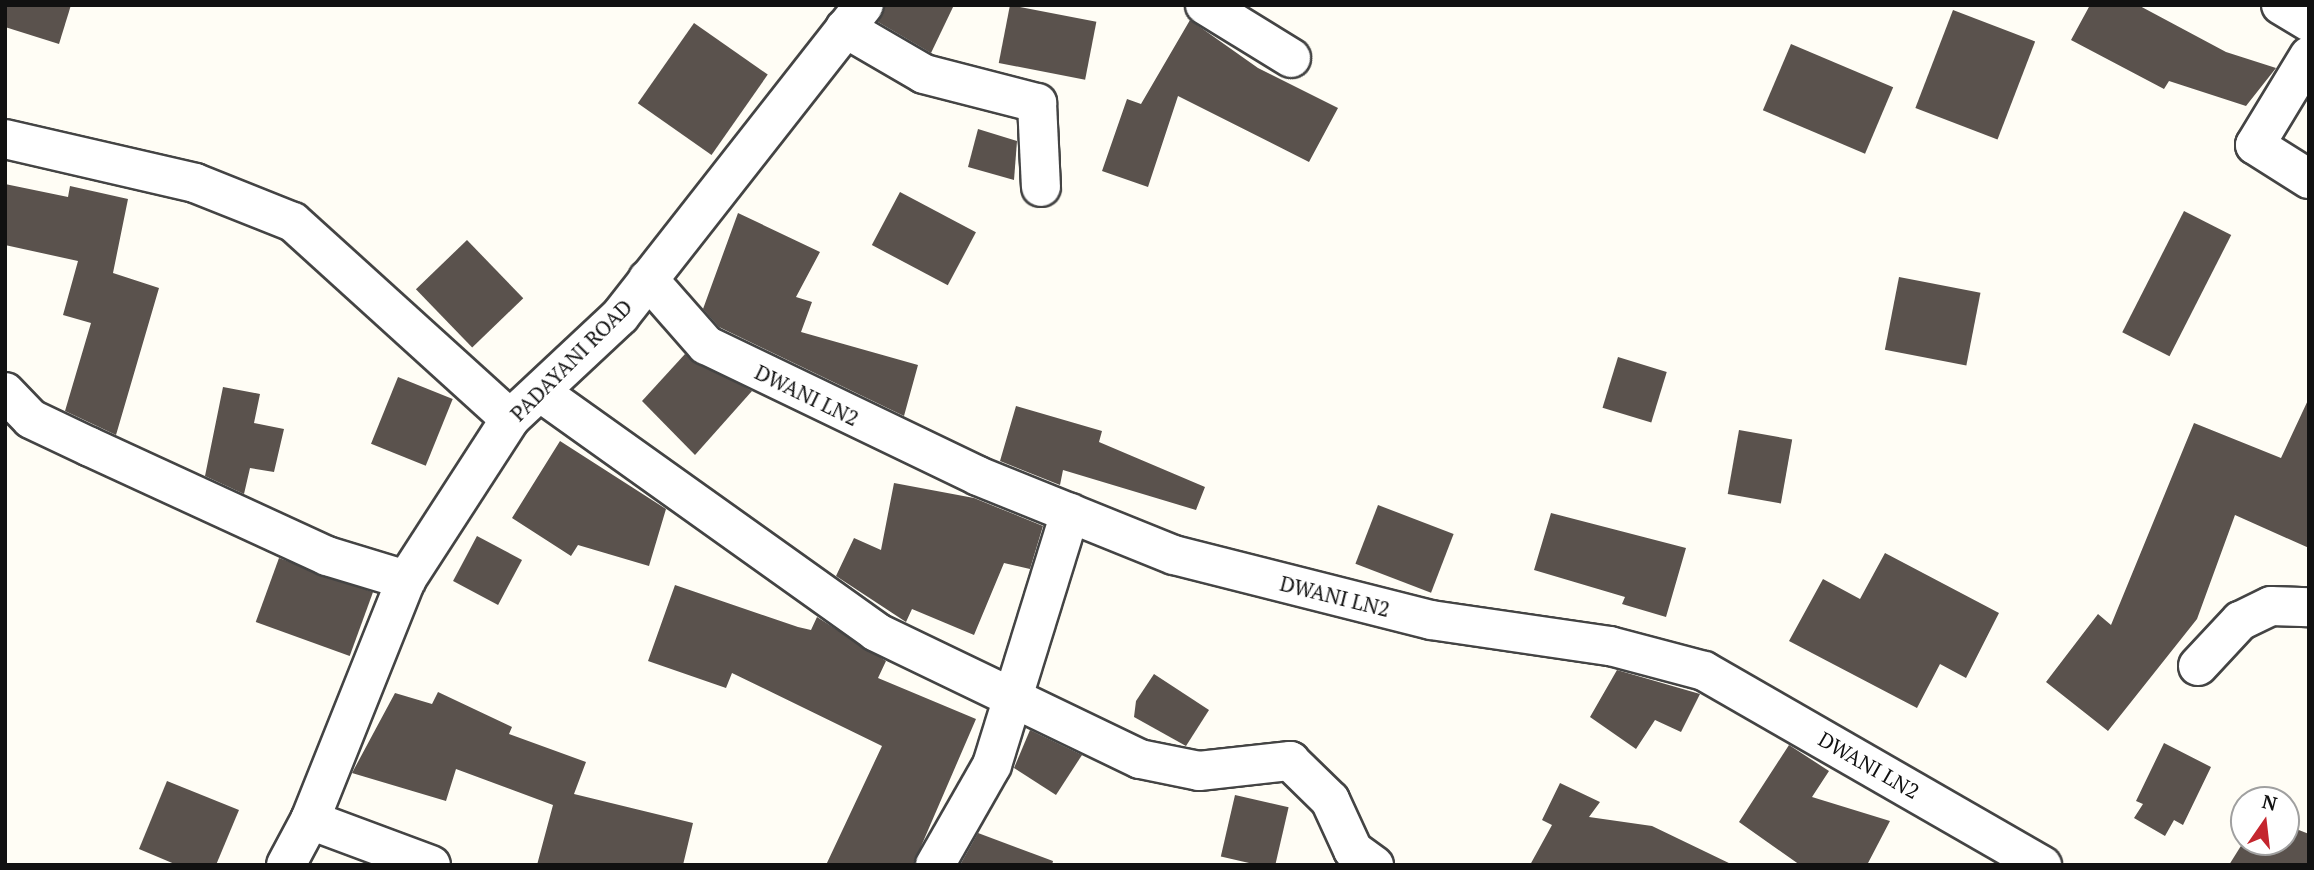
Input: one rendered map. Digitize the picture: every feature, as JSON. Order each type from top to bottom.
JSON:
[{"type":"street","points":[[1205,5],[1291,58]]},
{"type":"street","points":[[2281,5],[2309,22]]},
{"type":"street","points":[[855,17],[925,74],[1037,103],[1041,187]]},
{"type":"street","name":"PADAYANI ROAD","points":[[286,865],[310,820],[406,580],[510,419],[620,316],[855,17]]},
{"type":"street","points":[[2309,56],[2255,145],[2309,179]]},
{"type":"street","points":[[5,139],[195,183],[293,222],[510,419]]},
{"type":"street","name":"DWANI LN2","points":[[648,279],[706,345],[1070,513],[1174,555],[1404,613],[1610,646],[1704,671],[2042,865]]},
{"type":"street","points":[[5,392],[31,419],[90,447],[327,556],[406,580]]},
{"type":"street","points":[[540,392],[876,632],[1140,759],[1199,771],[1290,761],[1330,800],[1353,850],[1374,865]]},
{"type":"street","points":[[935,865],[992,765],[1070,513]]},
{"type":"street","points":[[2198,666],[2240,621],[2271,606],[2309,607]]},
{"type":"street","points":[[310,820],[431,865]]},
{"type":"building","points":[[5,5],[71,5],[59,44],[5,27]]},
{"type":"building","points":[[885,5],[954,5],[931,53],[878,22]]},
{"type":"building","points":[[1010,5],[1096,22],[1085,80],[999,63]]},
{"type":"building","points":[[2090,5],[2138,5],[2226,52],[2276,68],[2246,106],[2169,81],[2164,89],[2071,40]]},
{"type":"building","points":[[1953,10],[2035,42],[1998,140],[1915,108]]},
{"type":"building","points":[[1190,20],[1258,68],[1338,108],[1309,162],[1178,96],[1148,187],[1102,171],[1127,99],[1141,104]]},
{"type":"building","points":[[694,23],[768,75],[712,155],[638,103]]},
{"type":"building","points":[[1791,44],[1893,87],[1865,154],[1763,110]]},
{"type":"building","points":[[978,129],[1017,141],[1014,180],[968,167]]},
{"type":"building","points":[[5,184],[68,197],[70,186],[128,199],[113,273],[159,288],[116,435],[65,411],[91,323],[63,315],[78,261],[5,245]]},
{"type":"building","points":[[900,192],[976,232],[948,285],[872,245]]},
{"type":"building","points":[[2184,211],[2231,235],[2169,356],[2122,332]]},
{"type":"building","points":[[738,213],[820,252],[796,297],[812,302],[801,332],[918,365],[904,416],[719,327],[703,309]]},
{"type":"building","points":[[467,240],[523,298],[472,348],[416,289]]},
{"type":"building","points":[[1899,277],[1980,293],[1966,365],[1885,350]]},
{"type":"building","points":[[685,354],[752,391],[695,455],[642,401]]},
{"type":"building","points":[[1618,357],[1667,372],[1651,423],[1603,408]]},
{"type":"building","points":[[398,377],[453,399],[426,466],[371,444]]},
{"type":"building","points":[[223,387],[260,394],[254,423],[284,429],[274,472],[250,468],[244,494],[205,476]]},
{"type":"building","points":[[2309,398],[2309,548],[2235,515],[2197,619],[2108,731],[2046,682],[2098,614],[2111,625],[2194,423],[2281,458]]},
{"type":"building","points":[[1016,406],[1102,431],[1099,442],[1205,487],[1196,510],[1063,470],[1060,485],[1000,461]]},
{"type":"building","points":[[1739,430],[1792,439],[1781,503],[1728,494]]},
{"type":"building","points":[[560,441],[666,509],[649,566],[578,545],[571,556],[512,518]]},
{"type":"building","points":[[894,483],[974,498],[1043,526],[1030,569],[1004,563],[974,635],[912,609],[906,622],[836,576],[854,538],[881,550]]},
{"type":"building","points":[[1378,505],[1454,534],[1431,593],[1355,564]]},
{"type":"building","points":[[1551,513],[1686,548],[1666,617],[1622,604],[1625,597],[1534,570]]},
{"type":"building","points":[[477,536],[522,560],[498,605],[453,581]]},
{"type":"building","points":[[1885,553],[1999,613],[1966,678],[1940,664],[1917,708],[1789,641],[1823,579],[1860,599]]},
{"type":"building","points":[[279,558],[373,592],[350,656],[256,622]]},
{"type":"building","points":[[675,585],[811,630],[817,617],[886,661],[878,678],[976,719],[913,865],[826,865],[882,746],[732,673],[726,688],[648,661]]},
{"type":"building","points":[[1617,670],[1700,694],[1681,732],[1655,720],[1636,749],[1590,717]]},
{"type":"building","points":[[1154,674],[1209,710],[1186,746],[1134,717],[1136,701]]},
{"type":"building","points":[[438,692],[512,727],[509,734],[586,762],[574,794],[693,823],[683,865],[537,865],[553,805],[456,769],[446,801],[352,773],[395,693],[432,704]]},
{"type":"building","points":[[1030,730],[1082,755],[1056,795],[1014,768]]},
{"type":"building","points":[[2164,743],[2211,767],[2183,825],[2174,820],[2165,836],[2134,818],[2143,804],[2136,801]]},
{"type":"building","points":[[1789,745],[1829,771],[1812,797],[1890,821],[1867,865],[1800,865],[1739,822]]},
{"type":"building","points":[[167,781],[239,810],[216,865],[177,865],[139,849]]},
{"type":"building","points":[[1560,783],[1600,802],[1589,817],[1652,826],[1733,865],[1530,865],[1552,825],[1542,820]]},
{"type":"building","points":[[1235,795],[1289,807],[1275,865],[1258,865],[1221,856]]},
{"type":"building","points":[[2300,830],[2309,834],[2309,865],[2229,865],[2235,856],[2300,856]]},
{"type":"building","points":[[978,833],[1053,861],[1052,865],[960,865]]}]
